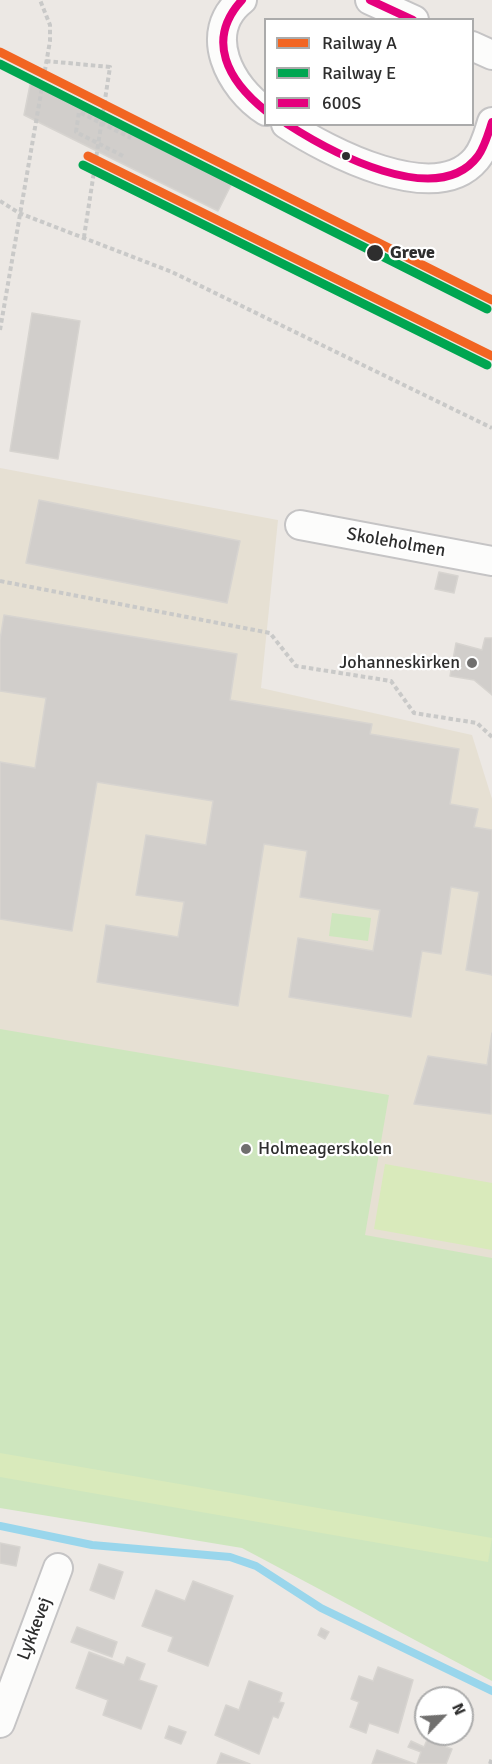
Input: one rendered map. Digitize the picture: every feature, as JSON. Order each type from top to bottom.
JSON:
[{"type":"street","points":[[242,0],[227,19],[220,38],[224,57],[235,80],[264,109]]},
{"type":"street","points":[[370,0],[410,18]]},
{"type":"street","points":[[474,47],[492,55]]},
{"type":"street","points":[[290,126],[381,170],[411,179],[435,180],[474,161],[485,146],[492,122]]},
{"type":"street","name":"Skoleholmen","points":[[300,525],[492,561]]},
{"type":"street","name":"Lykkevej","points":[[0,1724],[58,1568]]},
{"type":"path","points":[[0,330],[46,61],[50,25],[40,0]]},
{"type":"path","points":[[46,61],[110,67],[84,237]]},
{"type":"path","points":[[123,156],[76,132],[79,112],[131,138]]},
{"type":"path","points":[[0,201],[19,213],[172,272],[492,428]]},
{"type":"path","points":[[0,581],[270,633],[296,666],[391,681],[414,713],[477,723],[492,737]]},
{"type":"path","points":[[490,1764],[492,1758]]},
{"type":"shaded area","name":"Holmeagerskolen","points":[[0,468],[278,520],[261,688],[472,735],[492,799],[492,1564],[0,1500]]},
{"type":"green space","points":[[332,913],[371,918],[368,941],[329,936]]},
{"type":"green space","points":[[0,1029],[389,1095],[365,1235],[492,1258],[492,1681],[242,1548],[0,1508]]},
{"type":"green space","points":[[385,1164],[492,1183],[492,1250],[374,1229]]},
{"type":"green space","points":[[0,1453],[492,1538],[488,1562],[0,1477]]},
{"type":"building","points":[[31,80],[233,181],[218,211],[24,115]]},
{"type":"building","points":[[32,313],[80,321],[58,459],[10,451]]},
{"type":"building","points":[[39,500],[240,541],[227,603],[26,563]]},
{"type":"building","points":[[439,572],[458,576],[454,593],[435,589]]},
{"type":"building","points":[[4,615],[237,654],[230,700],[372,724],[370,734],[459,749],[450,804],[478,809],[474,827],[492,830],[492,975],[466,970],[479,892],[451,887],[441,954],[422,951],[411,1017],[289,997],[298,938],[373,951],[380,910],[300,897],[307,851],[264,844],[238,1006],[97,982],[106,925],[178,937],[184,902],[136,895],[146,835],[206,845],[213,801],[97,782],[72,931],[0,919],[0,762],[35,768],[46,698],[0,691],[0,640]]},
{"type":"building","name":"Johanneskirken","points":[[485,638],[492,638],[492,695],[474,680],[450,676],[456,643],[482,650]]},
{"type":"building","points":[[492,1033],[491,1114],[414,1104],[428,1056],[487,1065]]},
{"type":"building","points":[[0,1543],[20,1547],[16,1566],[0,1563]]},
{"type":"building","points":[[99,1564],[123,1572],[114,1599],[90,1590]]},
{"type":"building","points":[[193,1581],[233,1596],[208,1666],[168,1651],[173,1637],[142,1626],[156,1590],[185,1601]]},
{"type":"building","points":[[77,1627],[117,1642],[112,1657],[71,1642]]},
{"type":"building","points":[[321,1628],[329,1632],[325,1639],[318,1635]]},
{"type":"building","points":[[89,1652],[124,1665],[127,1657],[145,1664],[139,1680],[157,1686],[141,1729],[103,1715],[108,1700],[76,1688]]},
{"type":"building","points":[[378,1667],[413,1680],[398,1733],[369,1723],[366,1733],[350,1727],[359,1702],[351,1699],[359,1676],[373,1681]]},
{"type":"building","points":[[249,1681],[282,1693],[279,1702],[284,1703],[278,1718],[273,1716],[259,1754],[215,1735],[226,1705],[239,1710]]},
{"type":"building","points":[[169,1726],[186,1732],[181,1744],[165,1738]]},
{"type":"building","points":[[411,1741],[414,1742],[414,1746],[444,1746],[452,1749],[446,1764],[417,1764],[421,1752],[408,1747]]},
{"type":"building","points":[[377,1750],[415,1764],[372,1764]]},
{"type":"building","points":[[221,1753],[250,1764],[217,1764]]},
{"type":"waterway","points":[[0,1526],[92,1545],[230,1557],[256,1566],[321,1608],[492,1691]]},
{"type":"rail line","name":"A","points":[[0,52],[492,300]]},
{"type":"rail line","name":"E","points":[[0,64],[487,309]]},
{"type":"rail line","name":"A","points":[[88,156],[492,356]]},
{"type":"rail line","name":"E","points":[[83,165],[487,365]]},
{"type":"transit line","name":"600S","points":[[242,0],[231,15],[225,30],[223,45],[232,73],[241,87],[264,109]]},
{"type":"transit line","name":"600S","points":[[370,0],[409,18]]},
{"type":"transit line","name":"600S","points":[[290,126],[329,148],[383,171],[411,177],[437,178],[460,172],[478,156],[492,122]]},
{"type":"place","name":"Greve","points":[[375,253]]},
{"type":"place","name":"Johanneskirken","points":[[472,663]]},
{"type":"place","name":"Holmeagerskolen","points":[[246,1149]]}]
